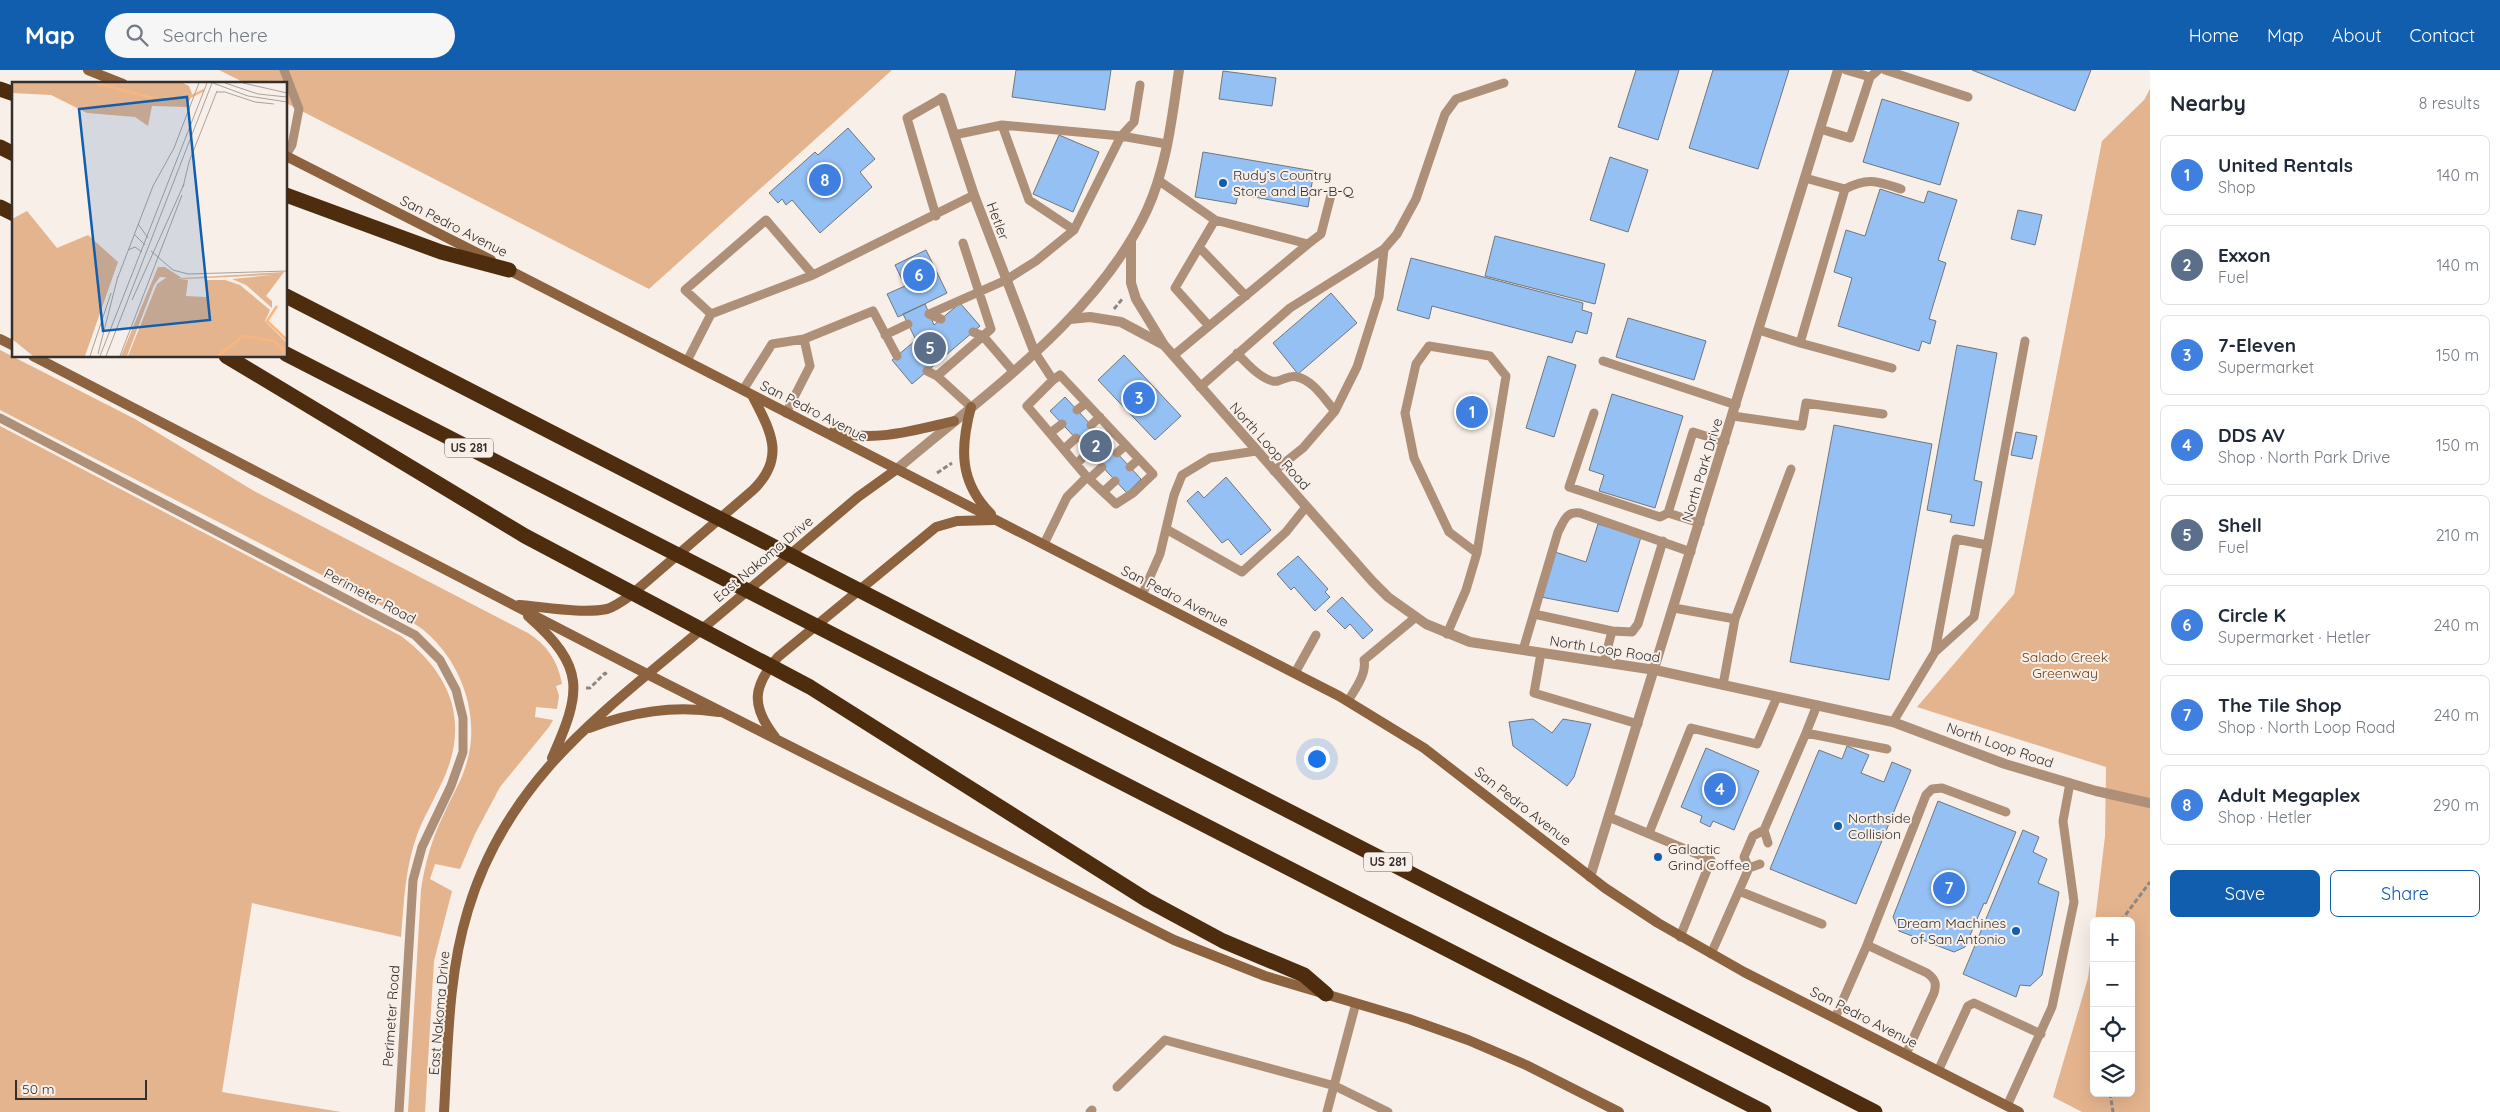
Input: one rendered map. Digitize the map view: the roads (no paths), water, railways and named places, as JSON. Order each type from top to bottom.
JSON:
[{"type":"highway","points":[[0,89],[12,93]]},
{"type":"highway","points":[[0,147],[12,153]]},
{"type":"highway","points":[[288,196],[441,252],[509,270]]},
{"type":"highway","points":[[0,207],[12,213]]},
{"type":"highway","name":"US 281","points":[[288,297],[1875,1112]]},
{"type":"highway","name":"US 281","points":[[288,355],[1764,1112]]},
{"type":"highway","points":[[229,358],[525,536],[810,687],[1148,900],[1223,941],[1304,975],[1326,994]]},
{"type":"main road","points":[[88,70],[118,82]]},
{"type":"main road","name":"San Pedro Avenue","points":[[288,157],[1348,701],[1424,748],[1590,877],[1680,937],[2019,1112]]},
{"type":"main road","points":[[0,339],[12,345]]},
{"type":"main road","points":[[37,358],[648,674],[1174,940],[1234,965],[1468,1040],[1526,1065],[1618,1112]]},
{"type":"main road","points":[[516,605],[590,610],[608,608],[631,595],[753,490],[767,474],[773,452],[770,433],[748,392]]},
{"type":"main road","points":[[971,407],[964,441],[965,470],[972,492],[997,520]]},
{"type":"main road","points":[[818,429],[868,438],[898,434],[954,421]]},
{"type":"main road","name":"East Nakoma Drive","points":[[444,1112],[452,987],[458,947],[468,909],[497,837],[516,805],[548,765],[583,730],[858,496],[897,469]]},
{"type":"main road","points":[[776,738],[758,707],[756,696],[760,682],[778,658],[928,532],[944,523],[997,520]]},
{"type":"main road","points":[[516,605],[556,643],[570,664],[573,677],[574,698],[569,719],[548,765]]},
{"type":"main road","points":[[583,730],[622,716],[666,709],[705,710],[728,714]]},
{"type":"street","name":"East Nakoma Drive","points":[[897,469],[1013,371],[1070,319],[1091,296],[1130,241],[1147,209],[1158,180],[1167,144],[1179,70]]},
{"type":"street","name":"North Park Drive","points":[[1590,877],[1838,70]]},
{"type":"street","name":"Hetler","points":[[942,98],[974,195],[1034,351]]},
{"type":"street","name":"North Loop Road","points":[[1130,241],[1130,283],[1136,300],[1164,345],[1372,581],[1388,597],[1416,617],[1447,634],[1470,642],[1655,670],[1893,722],[2005,764],[2150,803]]},
{"type":"street","name":"North Loop Road","points":[[1070,319],[1090,318],[1121,322],[1164,345]]},
{"type":"lane","points":[[284,70],[299,109],[292,145],[288,152]]},
{"type":"lane","points":[[1846,70],[1870,77]]},
{"type":"lane","points":[[1820,129],[1850,138],[1870,77],[1878,70]]},
{"type":"lane","points":[[1885,70],[1968,98]]},
{"type":"lane","points":[[1200,387],[1290,308],[1384,249],[1396,234],[1416,199],[1445,114],[1456,99],[1504,83]]},
{"type":"lane","points":[[941,319],[929,314],[1006,280],[1036,261],[1074,230],[1121,136],[1134,122],[1140,85]]},
{"type":"lane","points":[[936,216],[907,118],[942,98]]},
{"type":"lane","points":[[954,135],[1002,125],[1121,136],[1167,144]]},
{"type":"lane","points":[[1002,125],[1029,200],[1074,230]]},
{"type":"lane","points":[[1806,178],[1845,189],[1862,180],[1875,181],[1901,189]]},
{"type":"lane","points":[[1158,180],[1215,220],[1308,244]]},
{"type":"lane","points":[[1800,343],[1845,189]]},
{"type":"lane","points":[[687,361],[711,314],[813,275],[936,216],[974,195]]},
{"type":"lane","points":[[1174,355],[1321,234],[1331,195]]},
{"type":"lane","points":[[711,314],[685,290],[766,220],[813,275]]},
{"type":"lane","points":[[1209,326],[1175,288],[1215,220]]},
{"type":"lane","points":[[937,376],[991,329],[963,243]]},
{"type":"lane","points":[[1199,247],[1246,296]]},
{"type":"lane","points":[[1274,472],[1303,448],[1335,411],[1357,367],[1376,306],[1384,249]]},
{"type":"lane","points":[[748,392],[772,344],[804,339],[874,311],[897,356]]},
{"type":"lane","points":[[885,335],[908,324]]},
{"type":"lane","points":[[1759,330],[1892,368]]},
{"type":"lane","points":[[973,332],[983,336],[1013,371]]},
{"type":"lane","points":[[786,413],[810,366],[804,339]]},
{"type":"lane","points":[[1893,722],[1935,652],[1974,617],[2024,340]]},
{"type":"lane","points":[[1447,634],[1466,590],[1478,553],[1506,376],[1490,356],[1429,346],[1416,364],[1405,413],[1414,458],[1449,532],[1478,553]]},
{"type":"lane","points":[[1034,351],[1053,380]]},
{"type":"lane","points":[[1237,353],[1254,371],[1271,380],[1277,382],[1288,377],[1298,377],[1313,385],[1335,411]]},
{"type":"lane","points":[[1602,360],[1734,411],[1802,426],[1806,402],[1883,414]]},
{"type":"lane","points":[[928,371],[937,376],[971,407]]},
{"type":"lane","points":[[1060,375],[1153,474],[1133,493],[1116,504],[1088,478],[1027,406],[1053,380],[1060,375]]},
{"type":"lane","points":[[1077,410],[1086,403]]},
{"type":"lane","points":[[1594,413],[1570,487],[1660,517],[1668,513],[1700,523]]},
{"type":"lane","points":[[1091,425],[1100,417]]},
{"type":"lane","name":"Perimeter Road","points":[[0,418],[415,635],[440,660],[456,690],[463,718],[462,752],[451,786],[422,847],[413,880],[399,1112]]},
{"type":"lane","points":[[1050,433],[1062,424]]},
{"type":"lane","points":[[1103,439],[1112,430]]},
{"type":"lane","points":[[1668,513],[1693,432],[1725,442]]},
{"type":"lane","points":[[1064,449],[1076,438]]},
{"type":"lane","points":[[1117,453],[1126,445]]},
{"type":"lane","points":[[1142,595],[1160,554],[1174,495],[1182,475],[1210,458],[1256,451]]},
{"type":"lane","points":[[1076,464],[1088,452]]},
{"type":"lane","points":[[1130,467],[1138,458]]},
{"type":"lane","points":[[1044,544],[1067,497],[1102,467]]},
{"type":"lane","points":[[1723,685],[1735,618],[1791,469]]},
{"type":"lane","points":[[1103,492],[1115,481]]},
{"type":"lane","points":[[1166,529],[1242,572],[1286,532],[1306,507]]},
{"type":"lane","points":[[1523,650],[1558,532],[1567,515],[1572,512],[1580,513],[1691,552]]},
{"type":"lane","points":[[1935,652],[1956,539],[1987,545]]},
{"type":"lane","points":[[1534,614],[1612,631],[1632,632],[1638,624],[1663,541]]},
{"type":"lane","points":[[1674,608],[1735,618]]},
{"type":"lane","points":[[1348,701],[1362,675],[1365,666],[1364,660],[1416,617]]},
{"type":"lane","points":[[1604,662],[1612,631]]},
{"type":"lane","points":[[1295,673],[1316,636]]},
{"type":"lane","points":[[1541,653],[1534,693],[1638,724]]},
{"type":"lane","points":[[1649,834],[1691,728],[1756,744],[1777,696]]},
{"type":"lane","points":[[1711,954],[1748,868],[1744,857],[1753,836],[1764,830],[1817,705]]},
{"type":"lane","points":[[1806,733],[1887,749]]},
{"type":"lane","points":[[2007,1106],[2052,1007],[2074,902],[2064,821],[2070,783]]},
{"type":"lane","points":[[1835,1018],[1867,945],[1926,795],[1932,789],[1942,788],[2006,812]]},
{"type":"lane","points":[[1609,817],[1711,860],[1680,937]]},
{"type":"lane","points":[[1764,830],[1768,843]]},
{"type":"lane","points":[[1748,868],[1760,864]]},
{"type":"lane","points":[[1739,891],[1822,924]]},
{"type":"lane","points":[[1867,945],[1927,973],[1934,979],[1936,986],[1934,993],[1906,1054]]},
{"type":"lane","points":[[1938,1071],[1968,1006],[1974,1003],[2041,1034]]},
{"type":"lane","points":[[1327,1112],[1356,1004]]},
{"type":"lane","points":[[1117,1087],[1164,1040],[1335,1086],[1388,1112]]},
{"type":"place","name":"Adult Megaplex","points":[[825,180]]},
{"type":"place","name":"Rudy’s Country Store and Bar-B-Q","points":[[1223,183]]},
{"type":"place","name":"Circle K","points":[[919,275]]},
{"type":"place","name":"Shell","points":[[930,348]]},
{"type":"place","name":"7-Eleven","points":[[1139,398]]},
{"type":"place","name":"United Rentals","points":[[1472,412]]},
{"type":"place","name":"Exxon","points":[[1096,446]]},
{"type":"place","name":"DDS AV","points":[[1720,789]]},
{"type":"place","name":"Northside Collision","points":[[1838,826]]},
{"type":"place","name":"Galactic Grind Coffee","points":[[1658,857]]},
{"type":"place","name":"The Tile Shop","points":[[1949,888]]},
{"type":"place","name":"Dream Machines of San Antonio","points":[[2016,931]]},
{"type":"park label","name":"Salado Creek Greenway","points":[[2065,666]]}]
